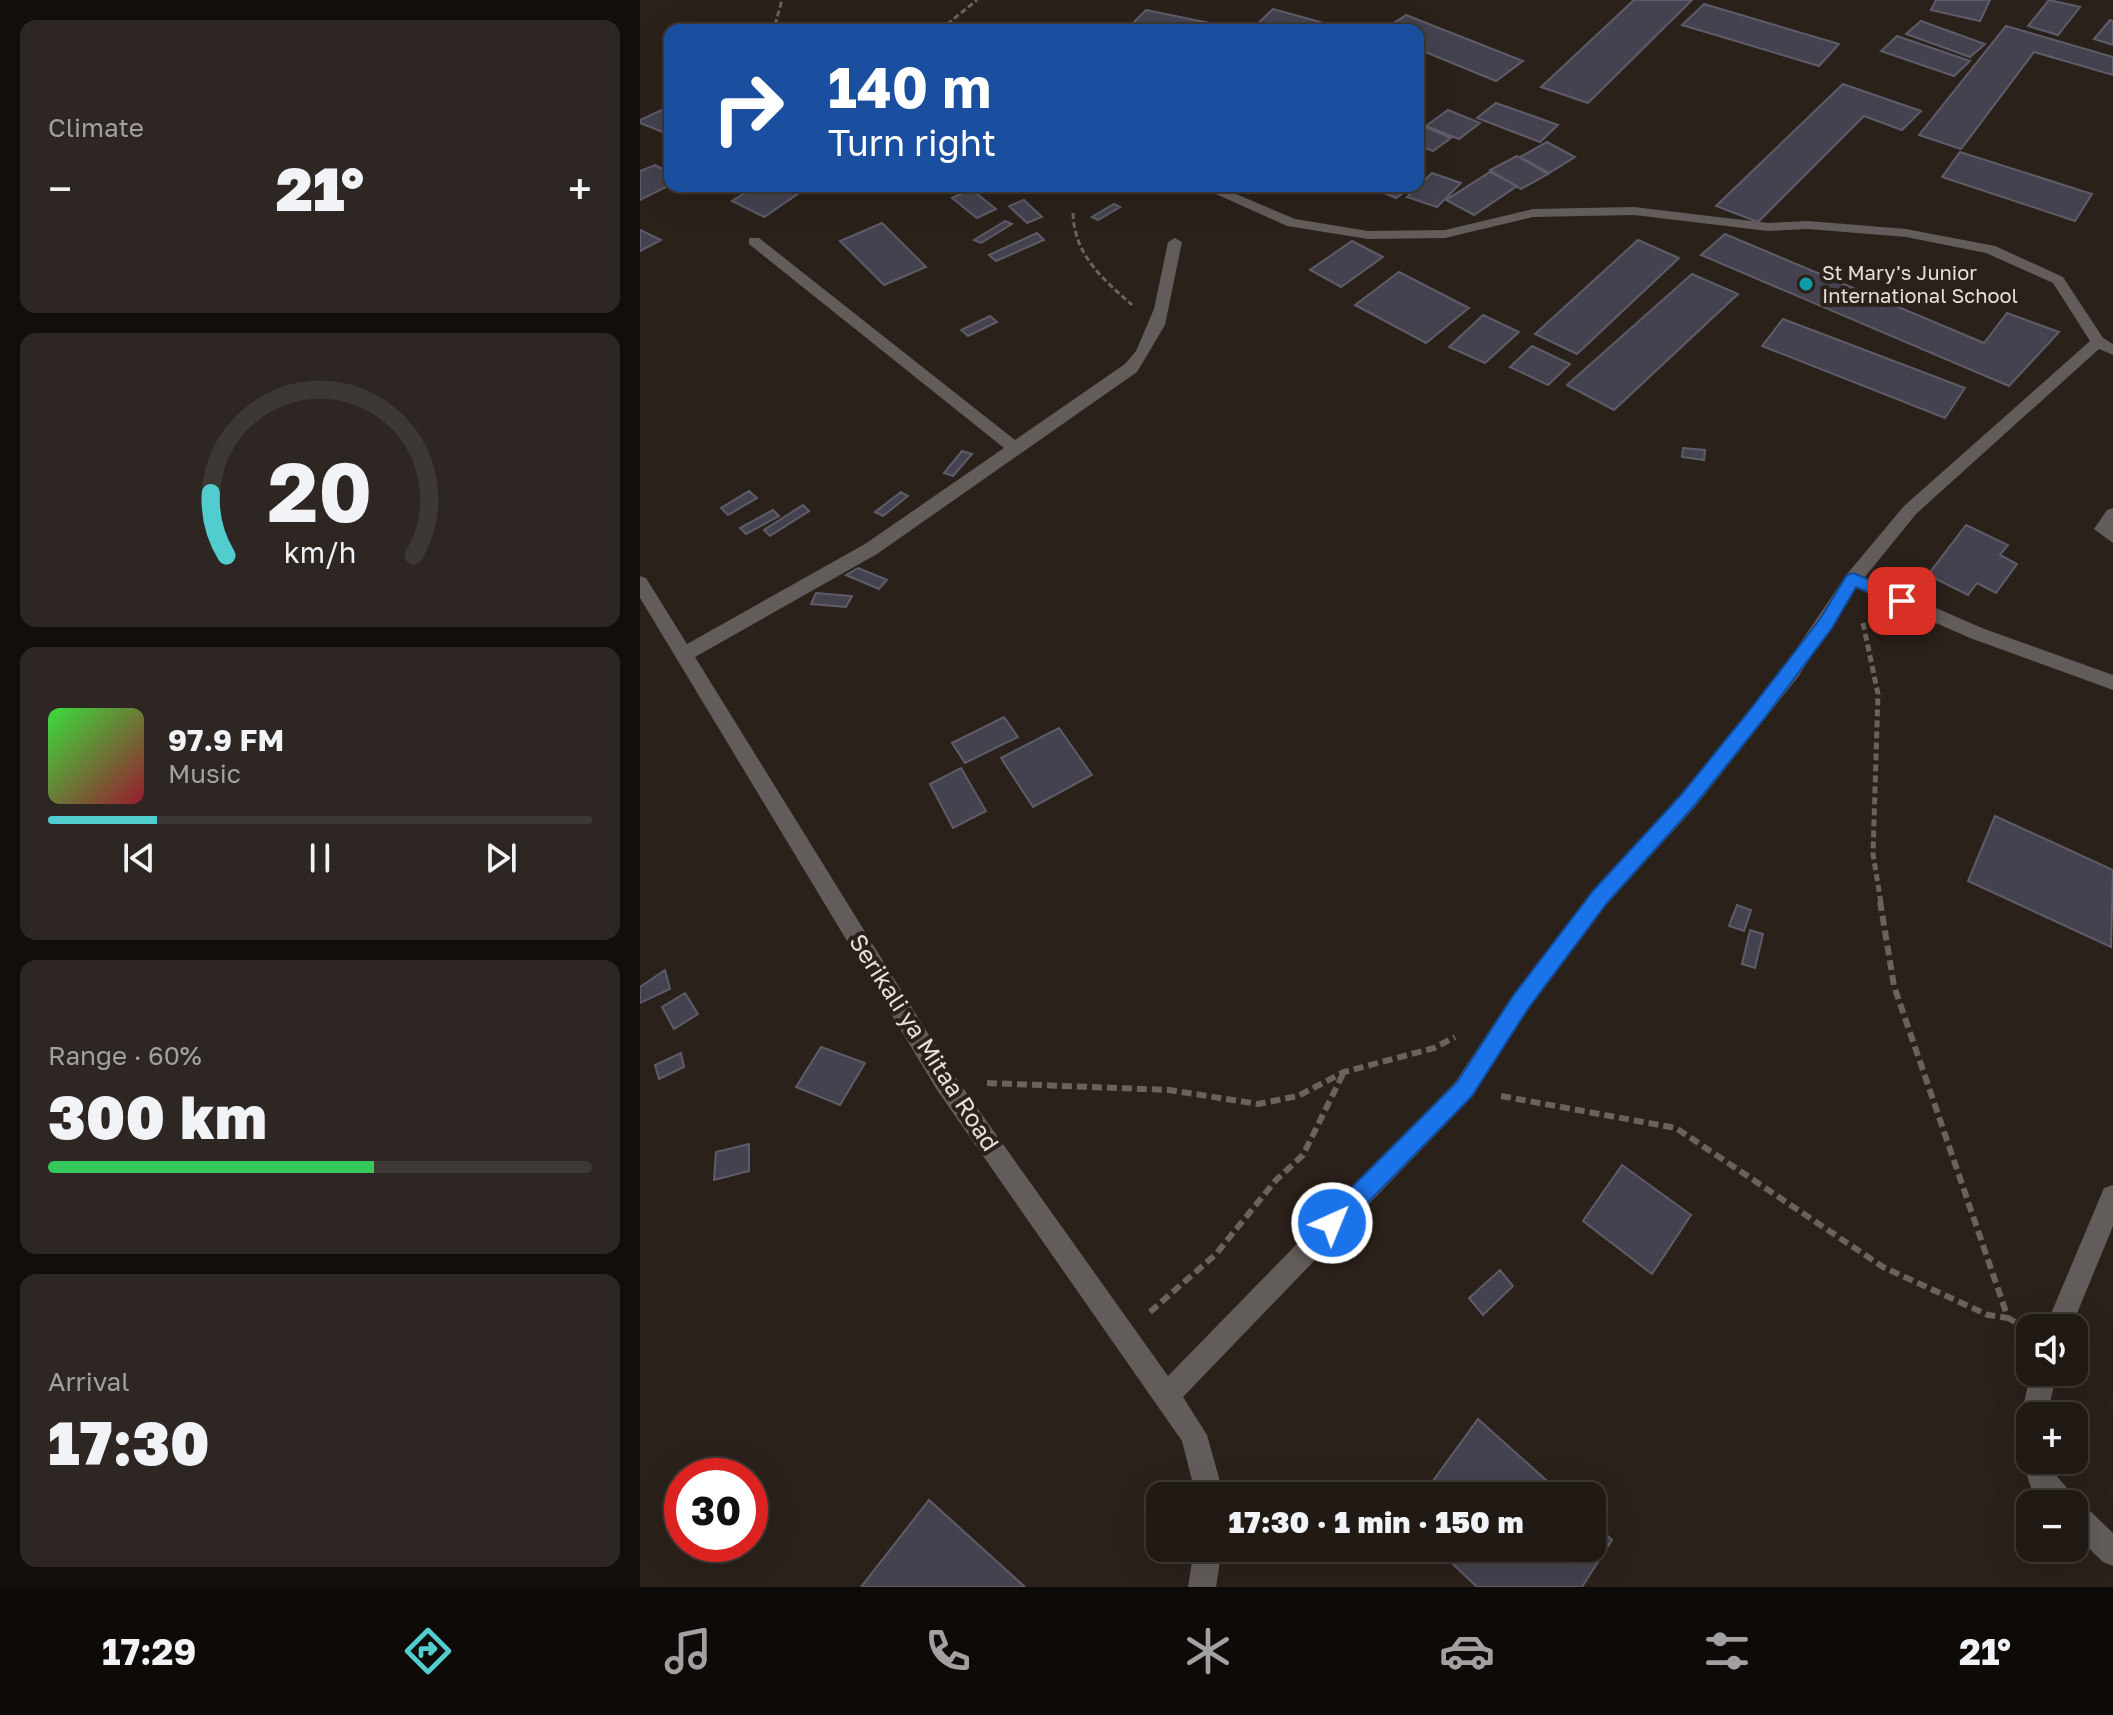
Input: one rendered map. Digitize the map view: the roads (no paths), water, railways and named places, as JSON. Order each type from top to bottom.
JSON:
[{"type":"street","points":[[1167,1395],[1464,1089],[1520,1003],[1600,897],[1688,801],[1772,696],[1826,623],[1853,579],[1910,510],[2106,346],[2058,280],[1990,249],[1906,233],[1808,225],[1768,227],[1634,211],[1533,213],[1445,234],[1368,235],[1292,223],[1219,192]]},
{"type":"street","points":[[754,241],[1014,448]]},
{"type":"street","points":[[682,656],[871,549],[1131,368],[1153,340],[1162,313],[1175,242]]},
{"type":"street","points":[[2113,514],[2103,529],[2113,537]]},
{"type":"street","points":[[1853,579],[1976,633],[2113,683]]},
{"type":"street","name":"Serikali ya Mitaa Road","points":[[640,583],[682,656],[718,706],[945,1082],[1125,1333],[1194,1435],[1206,1482]]},
{"type":"street","points":[[2064,1314],[2113,1197]]},
{"type":"street","points":[[2088,1528],[2113,1552]]},
{"type":"street","points":[[1202,1587],[1206,1562]]},
{"type":"place","name":"St Mary's Junior International School","points":[[1806,284]]}]
